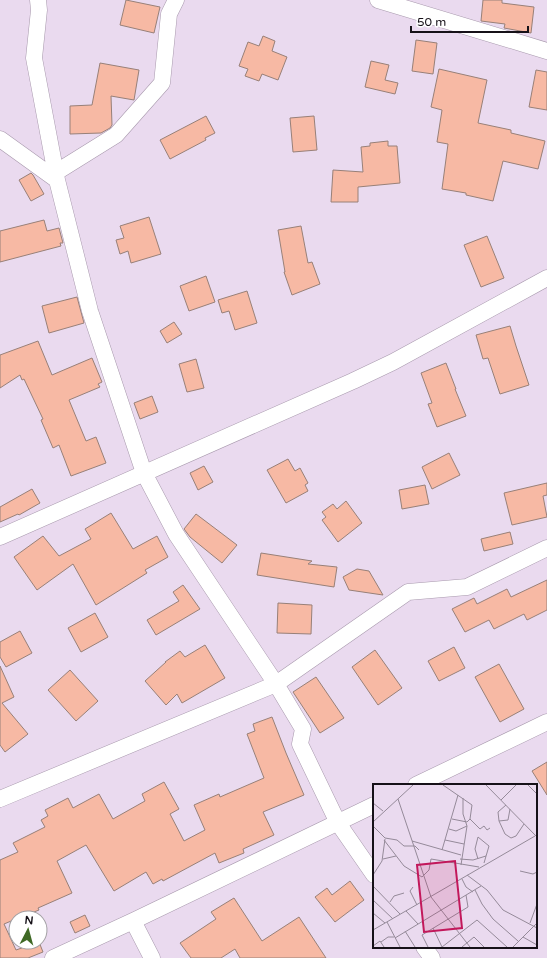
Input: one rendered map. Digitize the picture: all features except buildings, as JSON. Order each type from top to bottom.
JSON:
[{"type":"street","points":[[38,0],[34,58],[56,176],[90,311],[144,473],[176,534],[276,684],[303,729],[300,744],[338,823],[373,874]]},
{"type":"street","points":[[56,176],[116,135],[162,83],[170,14],[176,0]]},
{"type":"street","points":[[378,0],[547,51]]},
{"type":"street","points":[[0,139],[56,176]]},
{"type":"street","points":[[0,537],[366,375],[393,362],[547,278]]},
{"type":"street","points":[[0,799],[276,684],[408,592],[468,587],[547,548]]},
{"type":"street","points":[[418,784],[547,722]]},
{"type":"street","points":[[53,958],[373,806]]},
{"type":"street","points":[[133,921],[152,958]]},
{"type":"street","points":[[425,948],[432,958]]}]
